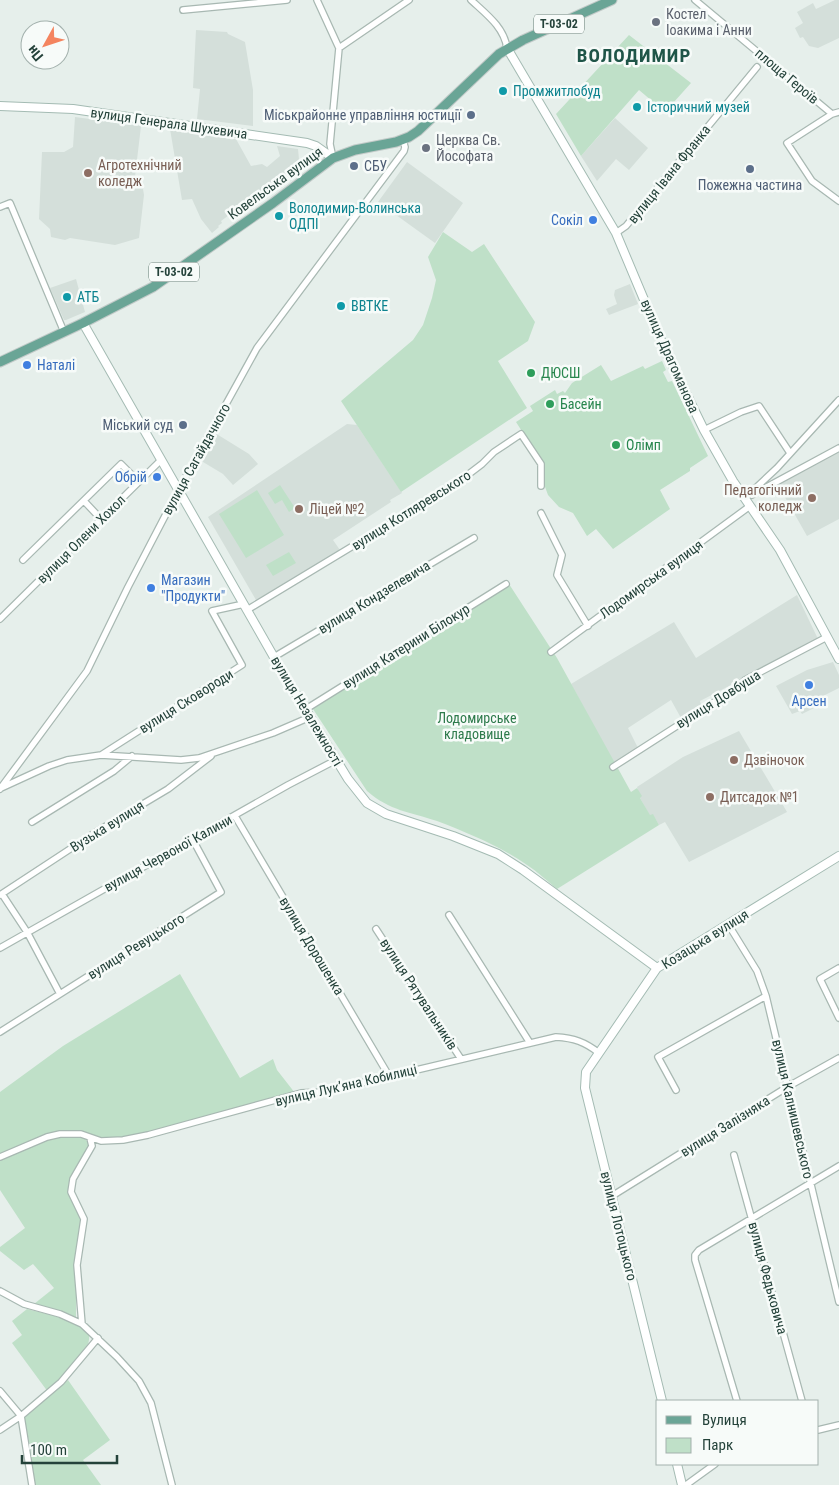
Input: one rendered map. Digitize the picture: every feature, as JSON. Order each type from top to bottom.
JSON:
[{"type":"main road","name":"Ковельська вулиця","points":[[0,362],[83,323],[153,287],[273,203],[333,158],[355,150],[403,140],[418,131],[490,61],[508,48],[612,0]]},
{"type":"street","points":[[183,10],[287,0]]},
{"type":"street","points":[[317,0],[339,48],[330,144],[333,158]]},
{"type":"street","points":[[339,48],[409,0]]},
{"type":"street","points":[[471,0],[506,37],[508,48]]},
{"type":"street","name":"площа Героїв","points":[[695,0],[832,114]]},
{"type":"street","name":"вулиця Драгоманова","points":[[508,48],[616,233],[666,352],[704,430],[733,481],[780,550],[839,660]]},
{"type":"street","name":"вулиця Івана Франка","points":[[616,233],[626,226],[757,67]]},
{"type":"street","name":"вулиця Генерала Шухевича","points":[[0,106],[73,109],[307,143],[316,146],[333,158]]},
{"type":"street","points":[[839,112],[832,114],[787,143],[812,181],[839,201]]},
{"type":"street","name":"вулиця Сагайдачного","points":[[0,789],[87,670],[178,491],[257,348],[404,151],[403,140]]},
{"type":"street","points":[[0,207],[10,203],[64,332]]},
{"type":"street","name":"вулиця Незалежності","points":[[83,323],[274,657],[348,779],[367,803],[386,814],[453,836],[498,854],[523,870],[657,968]]},
{"type":"street","points":[[745,498],[839,400]]},
{"type":"street","points":[[704,430],[741,412],[759,406],[790,453]]},
{"type":"street","name":"вулиця Котляревського","points":[[245,607],[457,483],[494,452],[522,434],[541,464],[541,486]]},
{"type":"street","points":[[745,498],[839,448]]},
{"type":"street","name":"вулиця Олени Хохол","points":[[0,619],[162,460]]},
{"type":"street","points":[[23,560],[60,526],[121,464],[139,482]]},
{"type":"street","points":[[84,501],[101,519]]},
{"type":"street","name":"Лодомирська вулиця","points":[[552,652],[750,506]]},
{"type":"street","points":[[541,513],[562,555],[557,575],[588,626]]},
{"type":"street","name":"вулиця Кондзелевича","points":[[274,657],[474,538]]},
{"type":"street","name":"вулиця Катерини Білокур","points":[[306,709],[506,584]]},
{"type":"street","name":"вулиця Сковороди","points":[[101,755],[242,665],[212,612],[245,607]]},
{"type":"street","name":"вулиця Довбуша","points":[[613,767],[736,688],[745,680],[827,637]]},
{"type":"street","points":[[0,789],[49,766],[68,760],[101,755],[181,760],[213,755],[310,717]]},
{"type":"street","name":"Вузька вулиця","points":[[1,895],[96,832],[168,789],[213,755]]},
{"type":"street","points":[[32,822],[114,771],[132,756]]},
{"type":"street","name":"вулиця Червоної Калини","points":[[0,948],[288,785],[336,760]]},
{"type":"street","name":"вулиця Дорошенка","points":[[235,816],[389,1076]]},
{"type":"street","name":"вулиця Ревуцького","points":[[0,1032],[221,892],[193,840]]},
{"type":"street","name":"Козацька вулиця","points":[[599,1053],[657,968],[839,856]]},
{"type":"street","points":[[1,895],[27,932],[60,994]]},
{"type":"street","points":[[449,915],[530,1043]]},
{"type":"street","name":"вулиця Калнишевського","points":[[728,924],[756,970],[766,996],[839,1302]]},
{"type":"street","name":"вулиця Рятувальників","points":[[376,929],[461,1059]]},
{"type":"street","points":[[839,968],[820,979],[839,1018]]},
{"type":"street","points":[[676,1090],[658,1057],[766,996]]},
{"type":"street","name":"вулиця Лукʼяна Кобилиці","points":[[0,1157],[47,1136],[81,1134],[101,1142],[123,1140],[148,1135],[301,1093],[323,1092],[556,1037],[580,1040],[599,1053]]},
{"type":"street","name":"вулиця Лотоцького","points":[[599,1053],[586,1072],[586,1088],[662,1400]]},
{"type":"street","name":"вулиця Залізняка","points":[[612,1196],[788,1086],[839,1058]]},
{"type":"street","points":[[82,1324],[77,1265],[84,1219],[71,1192],[73,1179],[92,1146],[90,1138]]},
{"type":"street","name":"вулиця Федьковича","points":[[734,1155],[802,1400]]},
{"type":"street","points":[[738,1400],[695,1255],[752,1217],[839,1166]]},
{"type":"street","points":[[0,1291],[24,1304],[60,1314],[82,1324],[139,1381],[151,1403],[172,1485]]},
{"type":"street","points":[[0,1430],[21,1416],[61,1382],[98,1338]]},
{"type":"street","points":[[0,1391],[21,1416],[32,1485]]},
{"type":"street","points":[[819,1430],[839,1425]]},
{"type":"street","points":[[677,1465],[684,1485],[714,1465]]},
{"type":"shaded area","points":[[839,0],[839,38],[818,48],[809,46],[803,37],[800,38],[795,28],[803,23],[797,12],[813,3],[816,9]]},
{"type":"shaded area","points":[[196,30],[227,32],[245,42],[253,90],[253,126],[197,119],[200,89],[193,88]]},
{"type":"shaded area","name":"Агротехнічний коледж","points":[[75,117],[141,126],[134,185],[140,185],[144,195],[139,238],[115,245],[70,238],[65,240],[51,237],[50,229],[39,219],[42,152],[64,152],[73,147]]},
{"type":"shaded area","points":[[615,118],[648,148],[629,170],[616,159],[597,181],[581,156]]},
{"type":"shaded area","points":[[170,129],[236,139],[251,166],[262,164],[267,167],[280,156],[277,146],[298,149],[300,170],[255,202],[253,201],[237,215],[233,212],[221,221],[222,223],[219,227],[212,233],[201,219],[192,199],[182,200]]},
{"type":"shaded area","points":[[407,162],[463,203],[435,243],[378,202]]},
{"type":"shaded area","points":[[76,279],[85,312],[64,320],[50,288]]},
{"type":"shaded area","points":[[630,284],[638,304],[609,315],[606,309],[617,304],[614,295],[615,290]]},
{"type":"shaded area","name":"Ліцей №2","points":[[347,424],[357,425],[402,493],[333,540],[340,550],[256,600],[208,517]]},
{"type":"shaded area","points":[[215,433],[249,454],[258,464],[233,485],[223,474],[203,462],[204,453]]},
{"type":"shaded area","name":"Педагогічний коледж","points":[[839,452],[839,519],[807,536],[778,485]]},
{"type":"shaded area","points":[[797,595],[818,639],[731,683],[731,685],[700,701],[701,705],[681,718],[671,700],[628,728],[638,748],[614,763],[571,684],[674,622],[696,658]]},
{"type":"shaded area","points":[[833,662],[839,675],[839,688],[811,702],[814,708],[802,714],[800,711],[792,714],[776,686],[807,670]]},
{"type":"shaded area","name":"Дитсадок №1","points":[[739,731],[787,812],[689,862],[665,822],[659,825],[653,815],[650,816],[640,798],[637,787],[683,757]]},
{"type":"green space","points":[[629,35],[691,83],[665,112],[639,90],[581,156],[556,114]]},
{"type":"green space","points":[[443,232],[472,252],[484,244],[535,322],[528,341],[498,361],[527,408],[401,492],[341,401],[413,340],[423,325],[436,280],[428,257]]},
{"type":"green space","name":"Олімп","points":[[662,361],[666,370],[663,372],[668,382],[672,381],[708,456],[690,468],[690,471],[660,490],[670,509],[613,549],[596,529],[587,536],[573,513],[559,507],[548,495],[544,484],[543,464],[516,422],[533,411],[530,406],[555,390],[557,394],[563,391],[565,393],[572,383],[601,365],[611,381],[643,366],[645,369]]},
{"type":"green space","points":[[280,485],[295,508],[289,512],[282,500],[275,504],[268,493]]},
{"type":"green space","points":[[257,490],[284,535],[246,558],[219,514]]},
{"type":"green space","points":[[289,552],[296,563],[273,576],[266,565]]},
{"type":"green space","name":"Лодомирське кладовище","points":[[509,584],[557,658],[631,792],[637,788],[642,796],[640,798],[650,815],[653,814],[659,825],[557,889],[517,858],[495,846],[437,821],[392,807],[376,798],[367,791],[313,709]]},
{"type":"green space","points":[[180,974],[240,1078],[273,1059],[277,1070],[295,1093],[129,1137],[113,1139],[84,1137],[90,1146],[79,1165],[71,1193],[83,1219],[76,1257],[76,1318],[34,1304],[54,1288],[33,1264],[24,1270],[0,1251],[0,1247],[25,1228],[0,1190],[0,1092],[63,1046]]},
{"type":"green space","points":[[27,1309],[77,1324],[89,1334],[88,1344],[60,1381],[48,1392],[12,1343],[22,1335],[12,1321]]},
{"type":"green space","points":[[68,1380],[110,1440],[83,1460],[101,1485],[35,1485],[30,1445],[23,1418]]},
{"type":"place","name":"Костел Іоакима і Анни","points":[[656,22]]},
{"type":"place","name":"Промжитлобуд","points":[[503,91]]},
{"type":"place","name":"Історичний музей","points":[[637,107]]},
{"type":"place","name":"Міськрайонне управління юстиції","points":[[471,115]]},
{"type":"place","name":"Церква Св. Йософата","points":[[426,148]]},
{"type":"place","name":"СБУ","points":[[354,166]]},
{"type":"place","name":"Пожежна частина","points":[[750,169]]},
{"type":"place","name":"Агротехнічний коледж","points":[[88,173]]},
{"type":"place","name":"Володимир-Волинська ОДПІ","points":[[279,216]]},
{"type":"place","name":"Сокіл","points":[[593,220]]},
{"type":"place","name":"АТБ","points":[[67,297]]},
{"type":"place","name":"ВВТКЕ","points":[[341,306]]},
{"type":"place","name":"Наталі","points":[[27,365]]},
{"type":"place","name":"ДЮСШ","points":[[531,373]]},
{"type":"place","name":"Басейн","points":[[550,404]]},
{"type":"place","name":"Міський суд","points":[[183,425]]},
{"type":"place","name":"Олімп","points":[[616,445]]},
{"type":"place","name":"Обрій","points":[[157,477]]},
{"type":"place","name":"Педагогічний коледж","points":[[812,498]]},
{"type":"place","name":"Ліцей №2","points":[[299,509]]},
{"type":"place","name":"Магазин \"Продукти\"","points":[[151,588]]},
{"type":"place","name":"Арсен","points":[[809,685]]},
{"type":"place","name":"Дзвіночок","points":[[734,760]]},
{"type":"place","name":"Дитсадок №1","points":[[710,797]]},
{"type":"district","name":"ВОЛОДИМИР","points":[[634,55]]}]
